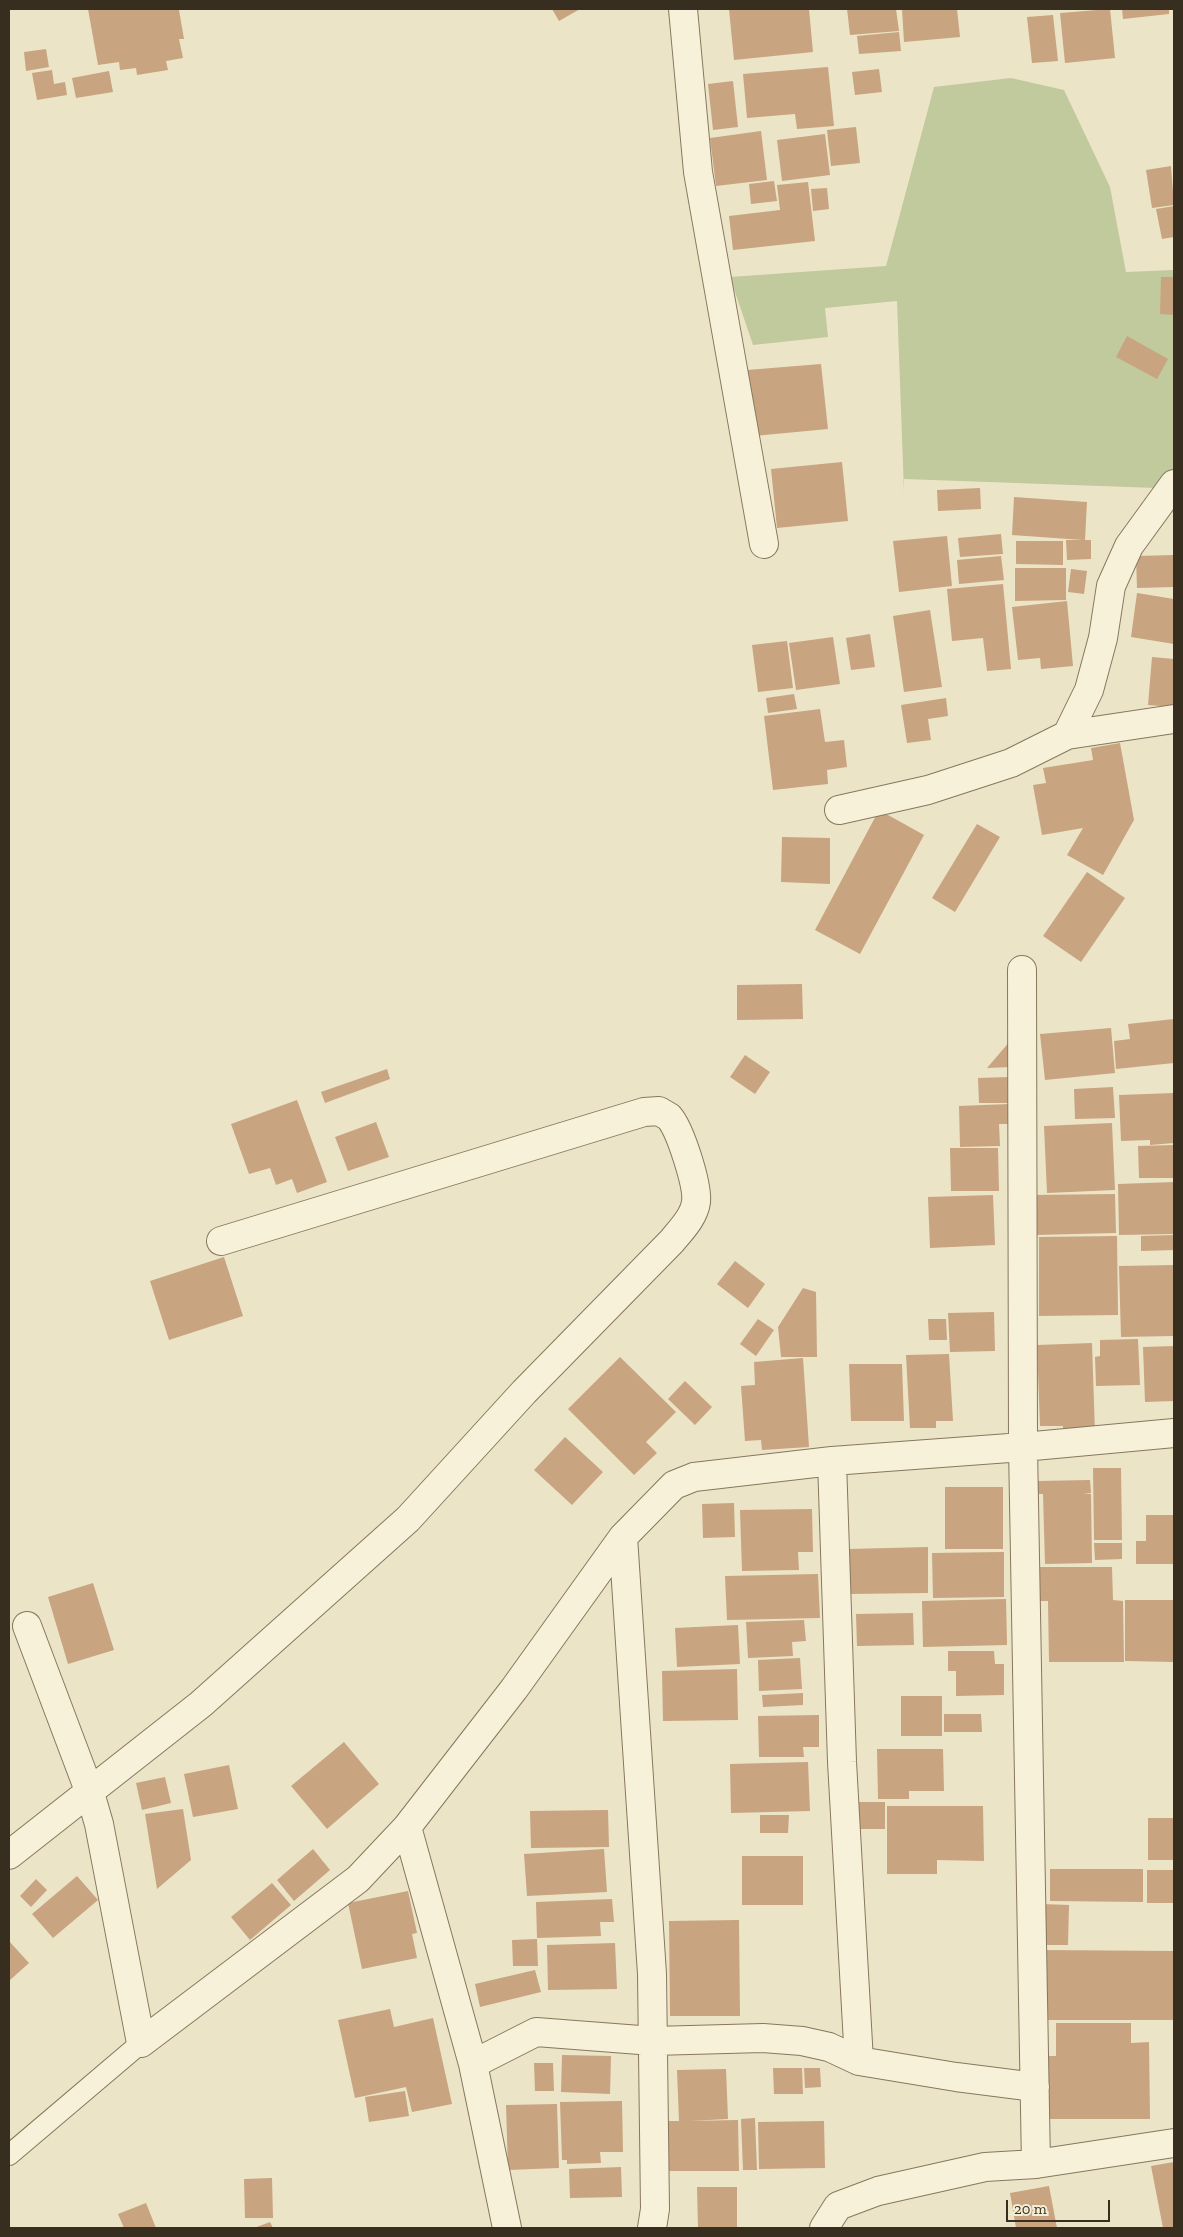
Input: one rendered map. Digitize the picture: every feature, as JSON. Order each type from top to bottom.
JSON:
[{"type":"street","points":[[683,9],[698,172],[764,544]]},
{"type":"street","points":[[1067,735],[1089,690],[1103,638],[1111,586],[1129,546],[1174,484]]},
{"type":"street","points":[[839,810],[928,790],[1011,763],[1067,735],[1174,719]]},
{"type":"street","points":[[1022,970],[1023,1448],[1036,2164]]},
{"type":"street","points":[[9,1855],[201,1704],[408,1519],[524,1392],[672,1241],[690,1218],[696,1202],[694,1183],[678,1132],[669,1117],[659,1111],[644,1112],[220,1241]]},
{"type":"street","points":[[27,1626],[90,1793],[99,1824],[141,2043],[358,1879],[407,1827],[514,1689],[624,1537],[674,1485],[694,1477],[832,1461],[1023,1448],[1174,1433]]},
{"type":"street","points":[[832,1461],[842,1762],[859,2061]]},
{"type":"street","points":[[624,1537],[652,1974],[655,2209],[652,2228]]},
{"type":"street","points":[[407,1827],[472,2064],[507,2228]]},
{"type":"street","points":[[472,2064],[536,2032],[653,2041],[721,2038],[802,2041],[829,2047],[859,2061],[956,2077],[1035,2087]]},
{"type":"street","points":[[824,2228],[838,2206],[878,2191],[985,2167],[1036,2164],[1174,2143]]},
{"type":"lane","points":[[9,2155],[141,2043]]},
{"type":"green space","points":[[1011,78],[1064,90],[1110,187],[1126,272],[1174,270],[1174,476],[1157,488],[904,479],[904,492],[897,301],[825,308],[828,337],[753,345],[730,277],[886,266],[934,87]]},
{"type":"building","points":[[88,9],[179,10],[184,39],[179,39],[183,58],[166,61],[168,70],[137,75],[136,68],[120,70],[119,62],[98,65]]},
{"type":"building","points":[[552,9],[580,9],[559,21]]},
{"type":"building","points":[[729,9],[809,9],[813,52],[734,60]]},
{"type":"building","points":[[847,9],[896,9],[899,31],[850,35]]},
{"type":"building","points":[[902,9],[957,9],[960,37],[904,42]]},
{"type":"building","points":[[1110,9],[1115,58],[1065,63],[1060,13]]},
{"type":"building","points":[[1122,9],[1169,9],[1169,14],[1123,19]]},
{"type":"building","points":[[1053,15],[1058,61],[1032,63],[1027,17]]},
{"type":"building","points":[[899,32],[901,51],[859,54],[857,36]]},
{"type":"building","points":[[46,49],[49,67],[26,71],[24,52]]},
{"type":"building","points":[[828,67],[834,126],[797,129],[795,114],[747,118],[743,74]]},
{"type":"building","points":[[879,69],[882,92],[855,95],[852,72]]},
{"type":"building","points":[[52,70],[54,84],[65,82],[67,95],[37,100],[32,73]]},
{"type":"building","points":[[109,71],[113,92],[76,98],[72,78]]},
{"type":"building","points":[[733,81],[738,127],[713,130],[708,84]]},
{"type":"building","points":[[856,127],[860,163],[831,166],[827,130]]},
{"type":"building","points":[[761,131],[767,180],[716,186],[710,138]]},
{"type":"building","points":[[825,134],[830,175],[782,181],[777,140]]},
{"type":"building","points":[[1171,166],[1174,205],[1152,208],[1146,170]]},
{"type":"building","points":[[774,181],[777,201],[751,204],[749,184]]},
{"type":"building","points":[[808,182],[815,241],[733,250],[729,216],[780,210],[777,185]]},
{"type":"building","points":[[827,188],[829,209],[813,211],[811,189]]},
{"type":"building","points":[[1174,206],[1174,237],[1162,239],[1156,209]]},
{"type":"building","points":[[1161,277],[1174,277],[1174,315],[1160,314]]},
{"type":"building","points":[[1127,336],[1168,359],[1157,379],[1116,357]]},
{"type":"building","points":[[821,364],[828,429],[754,436],[747,370]]},
{"type":"building","points":[[842,462],[848,521],[777,528],[771,469]]},
{"type":"building","points":[[980,488],[981,509],[938,511],[937,490]]},
{"type":"building","points":[[1014,497],[1087,502],[1085,540],[1091,540],[1091,559],[1067,560],[1066,540],[1083,540],[1012,535]]},
{"type":"building","points":[[1001,534],[1003,554],[960,557],[958,538]]},
{"type":"building","points":[[947,536],[952,586],[899,592],[893,541]]},
{"type":"building","points":[[1016,541],[1063,541],[1063,565],[1016,564]]},
{"type":"building","points":[[1174,555],[1174,587],[1137,588],[1136,556]]},
{"type":"building","points":[[1001,556],[1004,580],[959,584],[957,560]]},
{"type":"building","points":[[1015,568],[1066,568],[1066,600],[1015,601]]},
{"type":"building","points":[[1071,569],[1087,571],[1084,594],[1068,592]]},
{"type":"building","points":[[1003,584],[1011,669],[987,671],[983,638],[952,641],[947,589]]},
{"type":"building","points":[[1137,593],[1174,599],[1174,644],[1131,637]]},
{"type":"building","points":[[1067,601],[1073,666],[1041,669],[1040,658],[1018,660],[1012,607]]},
{"type":"building","points":[[930,610],[942,687],[904,692],[893,616]]},
{"type":"building","points":[[870,634],[875,667],[851,670],[846,638]]},
{"type":"building","points":[[833,637],[840,684],[796,690],[789,643]]},
{"type":"building","points":[[787,641],[793,688],[758,692],[752,645]]},
{"type":"building","points":[[1152,657],[1174,659],[1174,707],[1148,705]]},
{"type":"building","points":[[794,694],[797,709],[768,713],[766,698]]},
{"type":"building","points":[[946,698],[948,716],[928,719],[931,740],[907,743],[901,705]]},
{"type":"building","points":[[820,709],[825,742],[844,740],[847,767],[827,770],[828,784],[773,790],[764,716]]},
{"type":"building","points":[[1120,743],[1134,820],[1103,875],[1067,855],[1083,828],[1042,835],[1033,785],[1046,783],[1043,768],[1093,760],[1091,748]]},
{"type":"building","points":[[879,810],[924,835],[860,954],[815,930]]},
{"type":"building","points":[[977,824],[1000,837],[955,912],[932,898]]},
{"type":"building","points":[[782,837],[830,838],[830,884],[781,882]]},
{"type":"building","points":[[1087,872],[1125,898],[1081,962],[1043,936]]},
{"type":"building","points":[[802,984],[803,1019],[737,1020],[737,985]]},
{"type":"building","points":[[1174,1019],[1174,1063],[1116,1069],[1114,1041],[1130,1039],[1128,1024]]},
{"type":"building","points":[[1111,1028],[1115,1073],[1045,1080],[1040,1034]]},
{"type":"building","points":[[1011,1040],[1011,1067],[987,1068]]},
{"type":"building","points":[[745,1055],[770,1072],[755,1094],[730,1077]]},
{"type":"building","points":[[387,1069],[390,1079],[325,1103],[321,1092]]},
{"type":"building","points":[[1010,1077],[1011,1103],[979,1103],[978,1078]]},
{"type":"building","points":[[1113,1087],[1115,1118],[1075,1119],[1074,1089]]},
{"type":"building","points":[[1174,1093],[1174,1143],[1150,1145],[1150,1140],[1121,1141],[1119,1095]]},
{"type":"building","points":[[297,1100],[327,1182],[297,1193],[292,1179],[276,1185],[270,1168],[249,1174],[231,1124]]},
{"type":"building","points":[[1010,1104],[1010,1124],[999,1124],[1000,1146],[960,1147],[959,1106]]},
{"type":"building","points":[[376,1122],[389,1157],[348,1171],[335,1137]]},
{"type":"building","points":[[1112,1123],[1115,1190],[1047,1193],[1044,1126]]},
{"type":"building","points":[[1174,1145],[1174,1178],[1139,1178],[1138,1146]]},
{"type":"building","points":[[950,1148],[998,1148],[999,1191],[951,1191]]},
{"type":"building","points":[[1174,1182],[1174,1234],[1119,1235],[1118,1184]]},
{"type":"building","points":[[1115,1194],[1116,1233],[1035,1235],[1033,1195]]},
{"type":"building","points":[[993,1195],[995,1245],[930,1248],[928,1197]]},
{"type":"building","points":[[1174,1235],[1174,1250],[1141,1251],[1141,1236]]},
{"type":"building","points":[[1117,1236],[1118,1315],[1039,1316],[1039,1237]]},
{"type":"building","points":[[224,1257],[243,1316],[169,1340],[150,1281]]},
{"type":"building","points":[[735,1261],[765,1284],[748,1308],[717,1284]]},
{"type":"building","points":[[1174,1265],[1174,1336],[1121,1337],[1119,1266]]},
{"type":"building","points":[[803,1288],[816,1292],[817,1357],[781,1357],[778,1327]]},
{"type":"building","points":[[994,1312],[995,1351],[950,1352],[948,1313]]},
{"type":"building","points":[[758,1319],[774,1330],[756,1356],[740,1344]]},
{"type":"building","points":[[928,1319],[946,1319],[947,1340],[929,1340]]},
{"type":"building","points":[[1138,1339],[1140,1385],[1096,1386],[1095,1357],[1100,1356],[1100,1340]]},
{"type":"building","points":[[1092,1343],[1095,1433],[1063,1434],[1063,1426],[1040,1426],[1037,1345]]},
{"type":"building","points":[[1174,1346],[1174,1401],[1145,1402],[1143,1347]]},
{"type":"building","points":[[949,1354],[953,1421],[936,1421],[936,1428],[910,1428],[906,1355]]},
{"type":"building","points":[[620,1357],[676,1412],[646,1442],[657,1453],[634,1475],[568,1409]]},
{"type":"building","points":[[803,1358],[809,1447],[762,1450],[761,1440],[745,1441],[741,1386],[755,1385],[754,1362]]},
{"type":"building","points":[[849,1364],[902,1364],[904,1421],[851,1421]]},
{"type":"building","points":[[685,1381],[712,1407],[695,1425],[668,1399]]},
{"type":"building","points":[[565,1437],[603,1472],[572,1505],[534,1470]]},
{"type":"building","points":[[1093,1468],[1121,1468],[1122,1540],[1094,1540]]},
{"type":"building","points":[[1090,1480],[1091,1493],[1083,1494],[1091,1494],[1092,1563],[1045,1564],[1043,1494],[1038,1494],[1038,1481]]},
{"type":"building","points":[[945,1487],[1003,1487],[1003,1549],[945,1549]]},
{"type":"building","points":[[734,1503],[735,1537],[703,1538],[702,1504]]},
{"type":"building","points":[[812,1509],[813,1552],[798,1552],[799,1570],[742,1571],[740,1510]]},
{"type":"building","points":[[1146,1515],[1174,1515],[1174,1564],[1136,1564],[1136,1541],[1146,1541]]},
{"type":"building","points":[[1094,1543],[1122,1543],[1122,1559],[1095,1560]]},
{"type":"building","points":[[928,1547],[928,1593],[849,1594],[848,1549]]},
{"type":"building","points":[[1004,1552],[1004,1597],[933,1598],[932,1553]]},
{"type":"building","points":[[1038,1567],[1112,1567],[1113,1600],[1123,1601],[1124,1662],[1049,1662],[1048,1601],[1038,1601]]},
{"type":"building","points":[[818,1574],[820,1618],[727,1620],[725,1576]]},
{"type":"building","points":[[93,1583],[114,1650],[68,1664],[48,1597]]},
{"type":"building","points":[[1006,1599],[1007,1645],[923,1647],[922,1601]]},
{"type":"building","points":[[1125,1600],[1174,1600],[1174,1662],[1125,1661]]},
{"type":"building","points":[[913,1613],[914,1645],[857,1646],[856,1614]]},
{"type":"building","points":[[804,1620],[806,1641],[792,1642],[793,1656],[748,1658],[746,1622]]},
{"type":"building","points":[[738,1625],[740,1664],[677,1667],[675,1628]]},
{"type":"building","points":[[948,1651],[994,1651],[995,1664],[1004,1664],[1004,1695],[956,1696],[956,1671],[948,1671]]},
{"type":"building","points":[[800,1658],[802,1689],[759,1691],[758,1660]]},
{"type":"building","points":[[737,1669],[738,1720],[663,1721],[662,1671]]},
{"type":"building","points":[[803,1693],[803,1705],[763,1707],[762,1695]]},
{"type":"building","points":[[901,1696],[942,1696],[942,1736],[901,1736]]},
{"type":"building","points":[[944,1714],[981,1714],[982,1732],[944,1732]]},
{"type":"building","points":[[819,1715],[819,1747],[803,1747],[804,1757],[759,1757],[758,1716]]},
{"type":"building","points":[[344,1742],[379,1784],[327,1829],[291,1786]]},
{"type":"building","points":[[877,1749],[943,1749],[944,1791],[909,1791],[909,1799],[878,1799]]},
{"type":"building","points":[[808,1762],[810,1811],[731,1813],[730,1764]]},
{"type":"building","points":[[229,1765],[238,1809],[193,1817],[184,1774]]},
{"type":"building","points":[[165,1777],[171,1803],[142,1810],[136,1783]]},
{"type":"building","points":[[855,1802],[885,1802],[885,1829],[855,1829]]},
{"type":"building","points":[[887,1806],[983,1806],[984,1861],[937,1860],[937,1874],[887,1874]]},
{"type":"building","points":[[183,1809],[191,1860],[157,1889],[145,1814]]},
{"type":"building","points":[[608,1810],[609,1847],[531,1848],[530,1811]]},
{"type":"building","points":[[760,1815],[789,1815],[788,1833],[760,1833]]},
{"type":"building","points":[[1148,1818],[1174,1818],[1174,1860],[1148,1860]]},
{"type":"building","points":[[313,1849],[330,1870],[294,1901],[277,1880]]},
{"type":"building","points":[[604,1849],[607,1892],[527,1896],[524,1854]]},
{"type":"building","points":[[742,1856],[803,1856],[803,1905],[742,1905]]},
{"type":"building","points":[[1050,1869],[1143,1869],[1143,1902],[1050,1901]]},
{"type":"building","points":[[1147,1870],[1174,1870],[1174,1903],[1147,1903]]},
{"type":"building","points":[[77,1876],[98,1900],[53,1938],[32,1914]]},
{"type":"building","points":[[36,1879],[47,1890],[31,1907],[20,1896]]},
{"type":"building","points":[[272,1883],[291,1905],[250,1940],[231,1917]]},
{"type":"building","points":[[408,1891],[417,1933],[412,1934],[417,1958],[362,1969],[348,1903]]},
{"type":"building","points":[[612,1899],[614,1922],[600,1922],[601,1936],[537,1938],[536,1902]]},
{"type":"building","points":[[1041,1904],[1069,1905],[1068,1945],[1041,1945]]},
{"type":"building","points":[[739,1920],[740,2016],[670,2016],[669,1921]]},
{"type":"building","points":[[537,1939],[538,1966],[513,1966],[512,1940]]},
{"type":"building","points":[[9,1941],[29,1963],[9,1981]]},
{"type":"building","points":[[615,1943],[617,1989],[548,1990],[547,1945]]},
{"type":"building","points":[[1042,1950],[1174,1951],[1174,2020],[1042,2020]]},
{"type":"building","points":[[535,1970],[541,1992],[480,2007],[475,1984]]},
{"type":"building","points":[[390,2009],[394,2027],[433,2018],[452,2104],[412,2112],[406,2087],[355,2098],[338,2020]]},
{"type":"building","points":[[1056,2023],[1131,2023],[1131,2043],[1149,2042],[1150,2119],[1045,2119],[1044,2056],[1056,2056]]},
{"type":"building","points":[[562,2055],[611,2056],[610,2094],[561,2092]]},
{"type":"building","points":[[534,2063],[553,2063],[554,2091],[535,2091]]},
{"type":"building","points":[[773,2068],[802,2068],[803,2094],[774,2094]]},
{"type":"building","points":[[804,2068],[820,2068],[821,2087],[805,2088]]},
{"type":"building","points":[[726,2069],[728,2119],[689,2121],[738,2120],[739,2171],[665,2171],[664,2121],[679,2121],[677,2070]]},
{"type":"building","points":[[405,2091],[409,2116],[369,2122],[365,2097]]},
{"type":"building","points":[[622,2101],[623,2152],[600,2152],[601,2163],[567,2164],[567,2160],[562,2160],[560,2102]]},
{"type":"building","points":[[557,2104],[559,2168],[508,2170],[506,2105]]},
{"type":"building","points":[[755,2118],[757,2170],[743,2170],[741,2119]]},
{"type":"building","points":[[824,2121],[825,2168],[759,2169],[758,2122]]},
{"type":"building","points":[[1174,2162],[1174,2228],[1163,2228],[1151,2166]]},
{"type":"building","points":[[621,2167],[622,2197],[570,2198],[569,2169]]},
{"type":"building","points":[[272,2178],[273,2218],[245,2218],[244,2179]]},
{"type":"building","points":[[1049,2186],[1057,2228],[1016,2228],[1010,2193]]},
{"type":"building","points":[[697,2187],[737,2187],[737,2228],[698,2228]]},
{"type":"building","points":[[146,2203],[156,2228],[124,2228],[118,2214]]},
{"type":"building","points":[[270,2222],[273,2228],[254,2228]]}]
